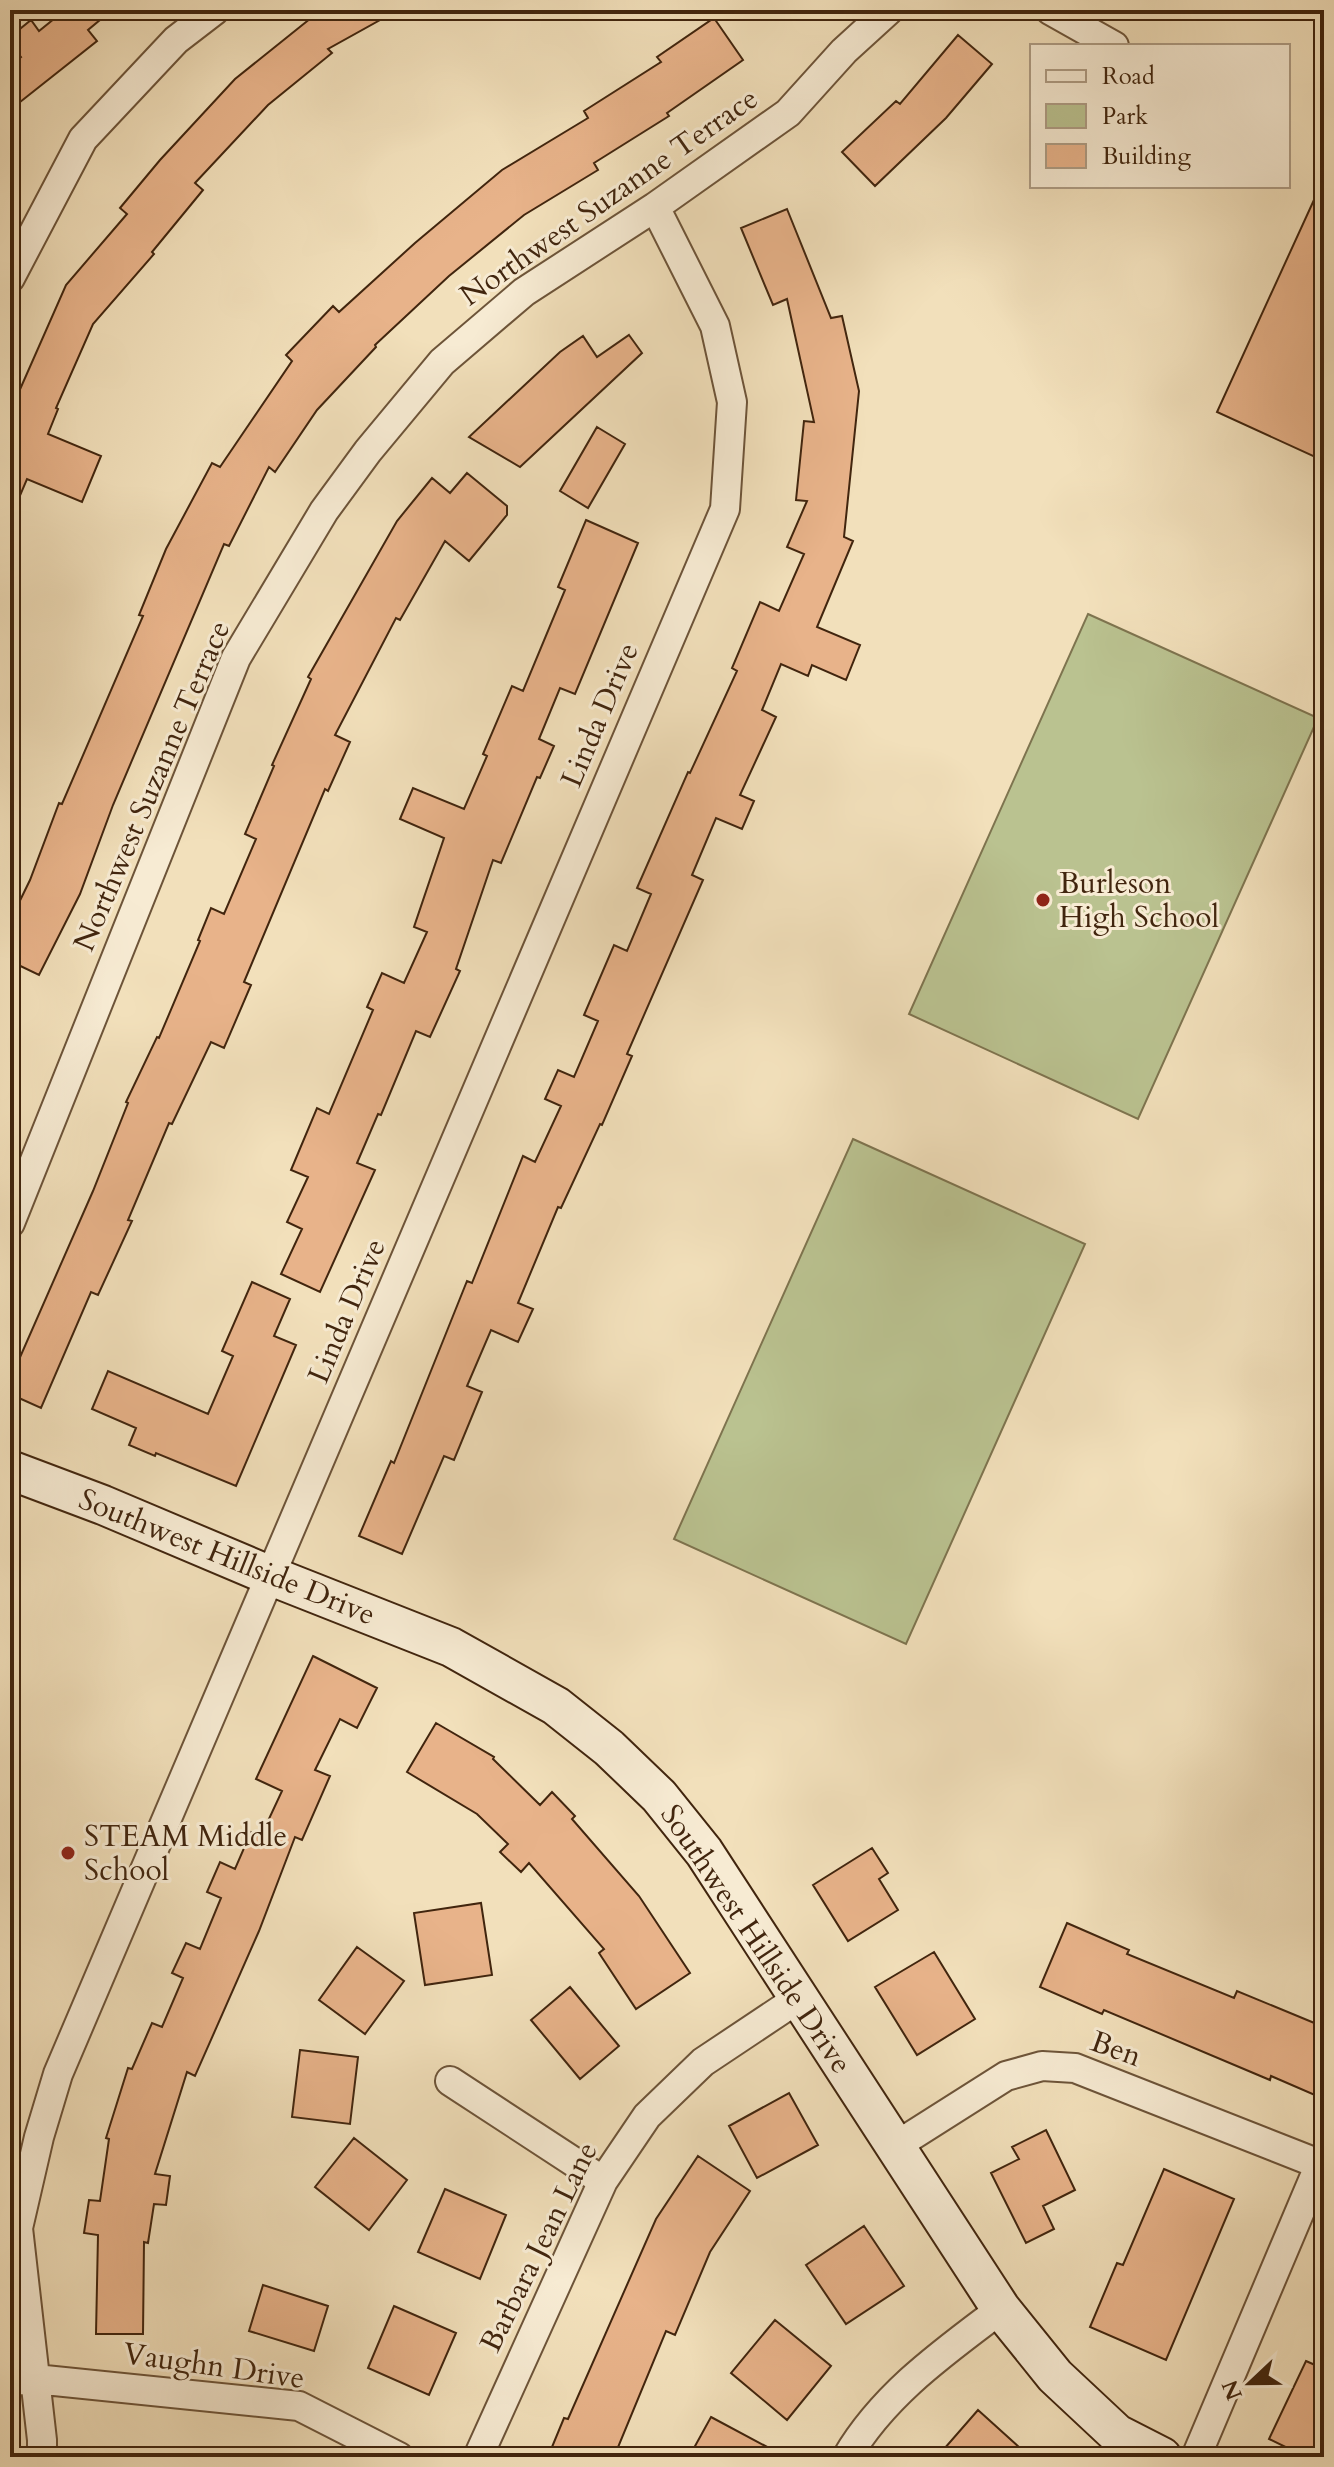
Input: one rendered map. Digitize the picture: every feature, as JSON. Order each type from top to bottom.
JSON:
[{"type":"street","points":[[10,278],[83,139],[176,40],[215,10]]},
{"type":"street","name":"Northwest Suzanne Terrace","points":[[10,1223],[236,658],[324,511],[368,451],[442,362],[524,292],[655,207],[788,113],[844,51],[889,10]]},
{"type":"street","points":[[1050,10],[1110,44]]},
{"type":"street","name":"Linda Drive","points":[[42,2457],[22,2380],[18,2228],[54,2086],[725,509],[732,402],[715,326],[655,207]]},
{"type":"street","name":"Southwest Hillside Drive","points":[[10,1470],[451,1647],[556,1706],[598,1740],[659,1796],[681,1822],[1001,2309],[1055,2376],[1117,2434],[1162,2457]]},
{"type":"street","name":"Barbara Jean Lane","points":[[478,2457],[603,2181],[647,2116],[683,2079],[724,2047],[799,1998]]},
{"type":"street","name":"Ben","points":[[894,2147],[1006,2076],[1042,2066],[1075,2068],[1322,2165]]},
{"type":"street","points":[[450,2081],[603,2181]]},
{"type":"street","points":[[1196,2457],[1322,2165]]},
{"type":"street","points":[[847,2457],[858,2440],[922,2368],[1001,2309]]},
{"type":"street","name":"Vaughn Drive","points":[[22,2380],[299,2406],[399,2457]]},
{"type":"green space","points":[[1088,614],[1318,718],[1138,1119],[909,1014]]},
{"type":"green space","points":[[853,1139],[1085,1244],[906,1644],[674,1539]]},
{"type":"building","points":[[65,10],[112,10],[88,30],[97,41],[10,110],[10,66],[21,57],[10,43],[10,37],[31,20],[39,31]]},
{"type":"building","points":[[321,10],[398,10],[328,49],[332,53],[268,105],[195,183],[203,190],[152,252],[154,254],[93,324],[56,408],[48,434],[101,456],[82,502],[27,479],[10,519],[10,412],[66,285],[127,214],[120,208],[235,79]]},
{"type":"building","points":[[714,18],[743,60],[667,113],[669,116],[594,163],[598,170],[524,215],[449,276],[375,345],[317,410],[275,472],[269,467],[229,546],[224,544],[113,805],[80,894],[39,975],[10,961],[10,921],[143,616],[139,615],[166,549],[212,463],[220,467],[292,361],[286,355],[333,306],[339,312],[502,170],[588,118],[584,111],[661,62],[657,57]]},
{"type":"building","points":[[958,35],[992,64],[946,118],[875,186],[842,152],[896,101],[900,104]]},
{"type":"building","points":[[1324,178],[1324,461],[1217,412]]},
{"type":"building","points":[[787,209],[831,318],[842,316],[859,391],[844,537],[853,541],[817,627],[860,645],[846,680],[812,665],[808,676],[781,664],[762,710],[776,717],[740,795],[754,801],[742,829],[716,818],[692,875],[703,880],[627,1054],[632,1056],[602,1125],[561,1208],[558,1207],[518,1303],[533,1309],[518,1342],[491,1330],[467,1386],[482,1392],[454,1460],[444,1456],[402,1554],[359,1536],[391,1461],[394,1463],[467,1281],[472,1283],[523,1156],[535,1162],[561,1106],[545,1099],[558,1070],[574,1077],[598,1021],[584,1015],[614,945],[627,951],[651,894],[637,888],[737,671],[732,668],[760,602],[779,611],[804,554],[787,547],[807,501],[796,500],[804,421],[814,422],[787,299],[773,305],[741,228]]},
{"type":"building","points":[[629,335],[642,353],[520,467],[469,437],[560,352],[583,336],[597,357]]},
{"type":"building","points":[[597,427],[625,444],[588,508],[560,491]]},
{"type":"building","points":[[467,473],[507,506],[507,515],[469,561],[445,541],[400,620],[396,618],[335,735],[350,742],[328,791],[325,789],[244,982],[251,985],[224,1048],[211,1042],[172,1124],[169,1123],[128,1220],[132,1221],[98,1295],[91,1292],[41,1408],[10,1394],[10,1380],[93,1191],[126,1102],[159,1038],[211,908],[224,914],[256,839],[245,834],[311,679],[308,677],[397,521],[432,478],[450,493]]},
{"type":"building","points":[[586,520],[638,543],[575,694],[560,688],[539,739],[554,746],[540,778],[537,777],[501,863],[493,860],[456,969],[460,971],[430,1037],[416,1031],[357,1163],[375,1170],[320,1292],[281,1274],[302,1229],[287,1222],[308,1177],[291,1170],[317,1108],[329,1114],[373,1010],[367,1007],[382,973],[404,983],[427,932],[414,927],[444,838],[400,819],[413,788],[464,809],[512,686],[523,691],[565,590],[558,587]]},
{"type":"building","points":[[252,1282],[290,1299],[274,1336],[296,1345],[236,1486],[129,1445],[136,1428],[92,1409],[108,1371],[208,1414],[233,1356],[222,1351]]},
{"type":"building","points":[[313,1656],[377,1688],[357,1728],[340,1719],[315,1770],[330,1776],[302,1840],[295,1837],[259,1931],[195,2076],[187,2072],[155,2174],[170,2176],[166,2205],[154,2204],[148,2243],[144,2242],[143,2334],[96,2334],[98,2235],[84,2233],[89,2200],[100,2201],[109,2139],[106,2138],[128,2068],[132,2069],[152,2023],[162,2027],[183,1978],[172,1973],[186,1943],[200,1949],[221,1898],[207,1892],[220,1862],[235,1869],[251,1832],[261,1836],[282,1791],[256,1779]]},
{"type":"building","points":[[436,1723],[494,1757],[540,1805],[552,1792],[639,1896],[690,1973],[636,2009],[599,1953],[604,1949],[529,1863],[521,1872],[500,1852],[508,1844],[477,1814],[407,1772]]},
{"type":"building","points":[[872,1848],[888,1873],[879,1879],[898,1910],[848,1941],[813,1885]]},
{"type":"building","points":[[481,1903],[492,1975],[425,1985],[414,1913]]},
{"type":"building","points":[[1067,1923],[1129,1950],[1127,1954],[1234,1998],[1237,1991],[1324,2027],[1324,2099],[1040,1987]]},
{"type":"building","points":[[357,1947],[404,1981],[365,2034],[319,2000]]},
{"type":"building","points":[[934,1952],[975,2019],[917,2055],[875,1987]]},
{"type":"building","points":[[570,1987],[619,2046],[580,2079],[531,2020]]},
{"type":"building","points":[[300,2050],[358,2057],[350,2124],[292,2117]]},
{"type":"building","points":[[789,2093],[818,2145],[757,2178],[729,2126]]},
{"type":"building","points":[[1046,2130],[1075,2190],[1043,2206],[1054,2229],[1026,2243],[991,2173],[1019,2159],[1012,2147]]},
{"type":"building","points":[[354,2138],[407,2180],[369,2230],[315,2187]]},
{"type":"building","points":[[698,2156],[750,2191],[710,2252],[675,2335],[666,2331],[614,2457],[575,2457],[552,2447],[564,2418],[568,2419],[656,2219]]},
{"type":"building","points":[[1164,2169],[1234,2199],[1166,2360],[1090,2327],[1117,2263],[1123,2265]]},
{"type":"building","points":[[445,2189],[506,2215],[480,2279],[418,2252]]},
{"type":"building","points":[[864,2226],[904,2286],[846,2324],[806,2265]]},
{"type":"building","points":[[263,2285],[328,2306],[314,2351],[249,2331]]},
{"type":"building","points":[[394,2306],[456,2333],[429,2395],[368,2368]]},
{"type":"building","points":[[775,2320],[831,2366],[787,2420],[731,2373]]},
{"type":"building","points":[[1306,2361],[1324,2369],[1324,2457],[1306,2457],[1269,2439]]},
{"type":"building","points":[[978,2410],[1030,2457],[937,2457]]},
{"type":"building","points":[[711,2417],[786,2457],[689,2457]]},
{"type":"place","name":"Burleson High School","points":[[1043,900]]},
{"type":"place","name":"STEAM Middle School","points":[[68,1853]]}]
